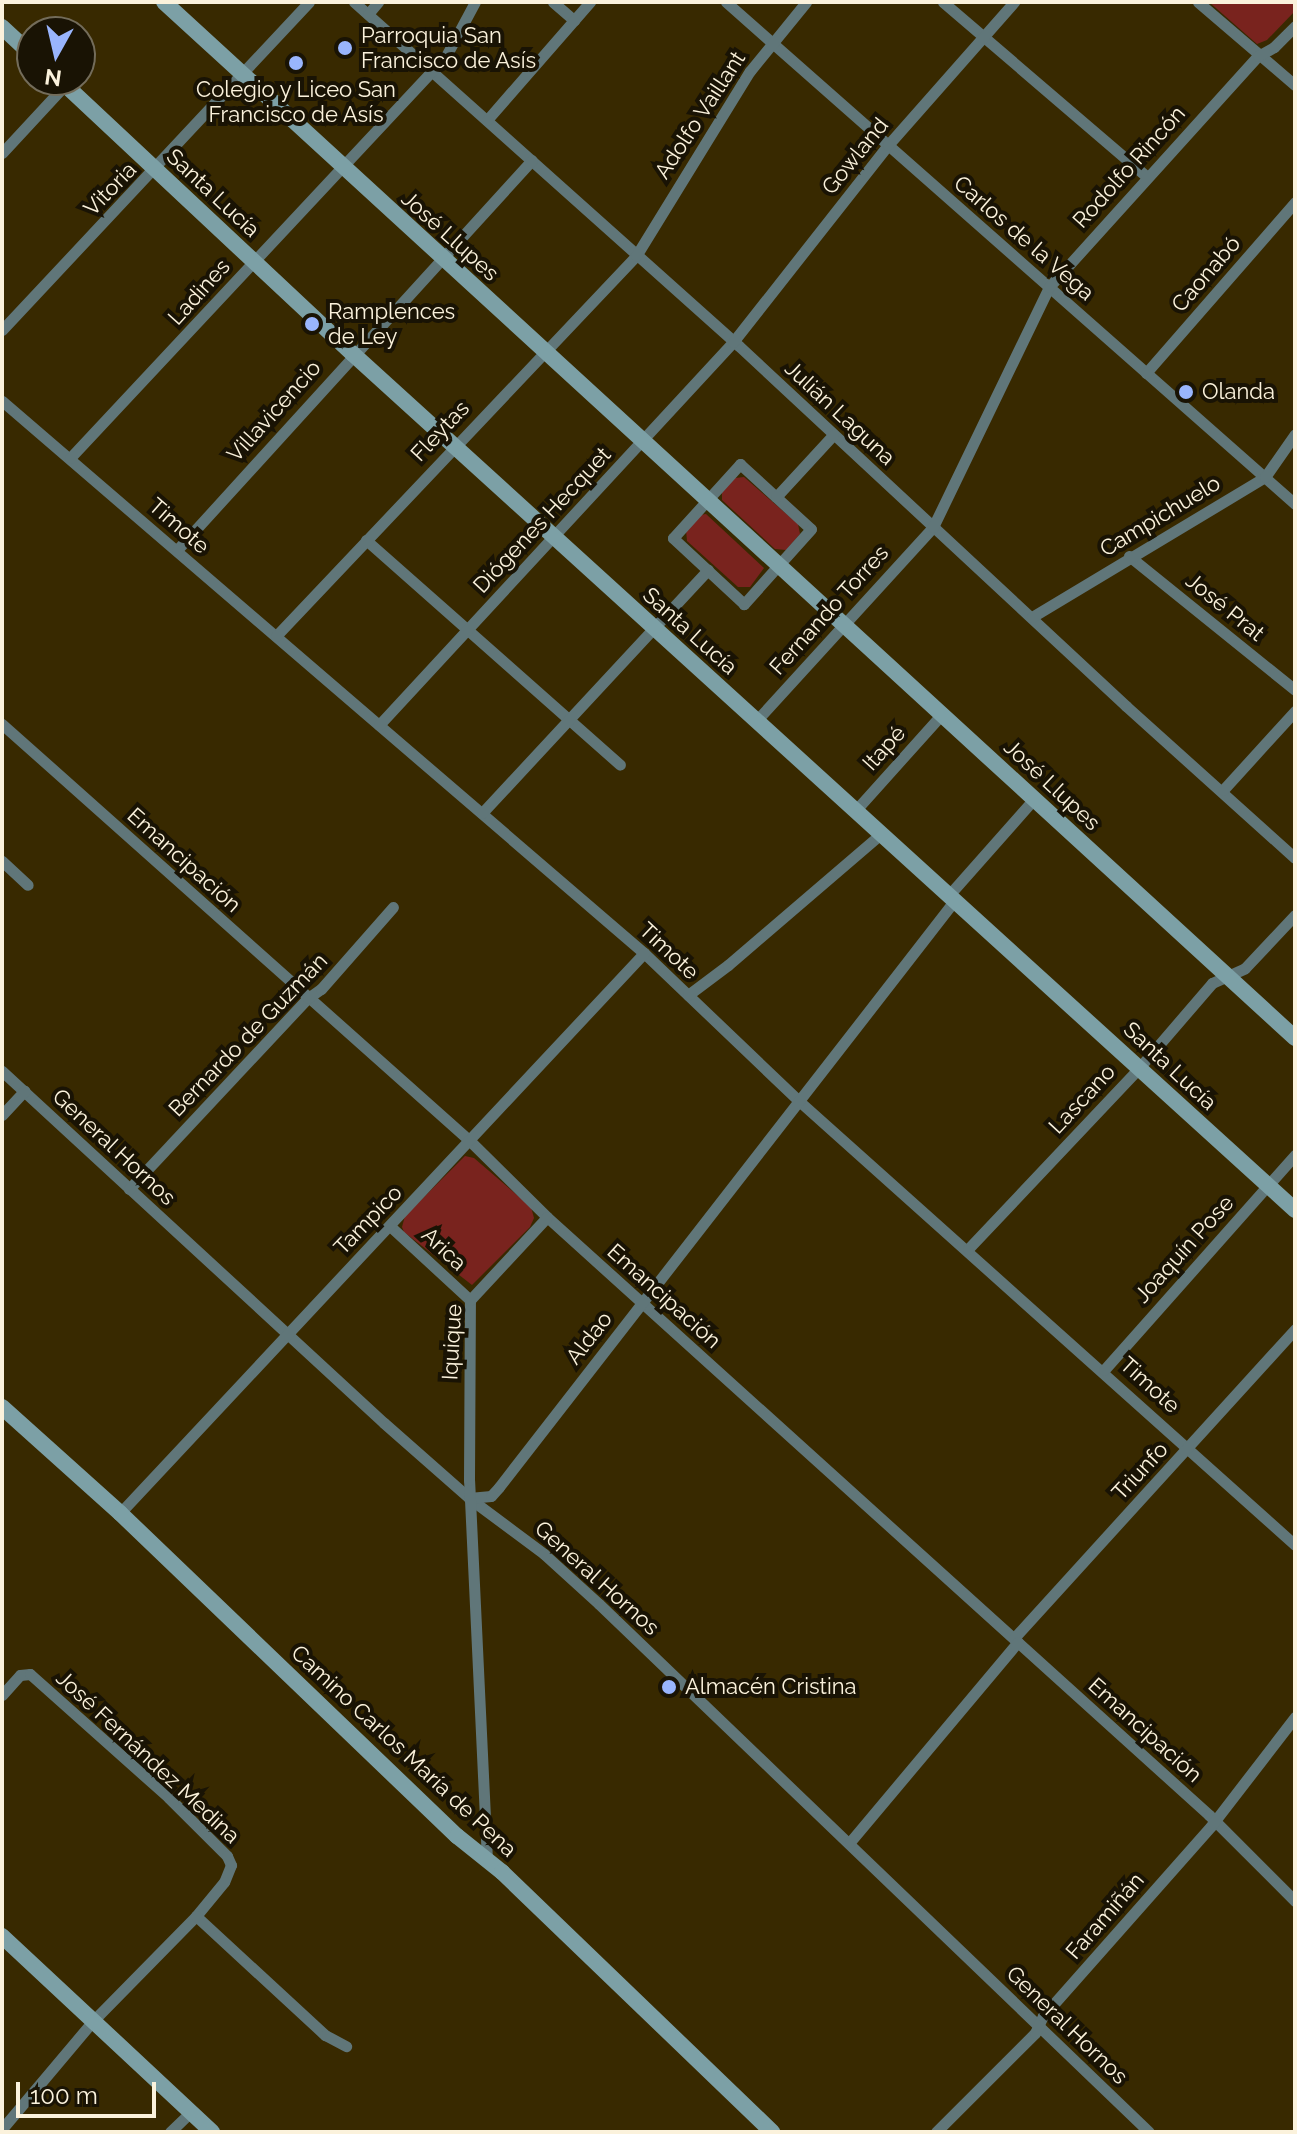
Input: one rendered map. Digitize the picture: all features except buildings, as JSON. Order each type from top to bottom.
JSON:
[{"type":"street","name":"José Llupes","points":[[164,2],[1295,1038]]},
{"type":"street","name":"Vitoria","points":[[2,330],[156,170],[309,2]]},
{"type":"street","name":"Julián Laguna","points":[[354,2],[733,342],[1295,858]]},
{"type":"street","points":[[368,14],[378,2]]},
{"type":"street","name":"Ladines","points":[[70,458],[432,71],[453,45],[475,2]]},
{"type":"street","points":[[553,2],[574,20]]},
{"type":"street","points":[[487,120],[590,2]]},
{"type":"street","name":"Carlos de la Vega","points":[[726,2],[1295,504]]},
{"type":"street","name":"Adolfo Vaillant","points":[[636,256],[750,71],[806,2]]},
{"type":"street","points":[[943,2],[1146,176]]},
{"type":"street","name":"Gowland","points":[[733,342],[888,145],[1014,2]]},
{"type":"street","points":[[1198,2],[1295,85]]},
{"type":"street","name":"Rodolfo Rincón","points":[[933,527],[1049,287],[1146,176],[1258,56],[1274,47],[1295,26]]},
{"type":"street","points":[[2,153],[50,96]]},
{"type":"street","name":"Santa Lucía","points":[[77,96],[353,354],[1295,1210]]},
{"type":"street","name":"Villavicencio","points":[[177,550],[532,160]]},
{"type":"street","name":"Caonabó","points":[[1146,373],[1295,202]]},
{"type":"street","name":"Fleytas","points":[[276,636],[454,444],[546,353],[636,256]]},
{"type":"street","name":"Diógenes Hecquet","points":[[379,725],[733,342]]},
{"type":"street","name":"Timote","points":[[2,401],[644,953],[799,1101],[1104,1370],[1295,1545]]},
{"type":"street","name":"Campichuelo","points":[[1032,617],[1265,477],[1295,434]]},
{"type":"street","points":[[776,497],[833,435]]},
{"type":"street","points":[[740,464],[811,529],[744,604],[673,538],[708,499],[740,464]]},
{"type":"street","name":"Fernando Torres","points":[[756,721],[933,527]]},
{"type":"street","points":[[366,540],[620,765]]},
{"type":"street","name":"José Prat","points":[[1129,556],[1295,690]]},
{"type":"street","points":[[482,813],[708,570]]},
{"type":"street","points":[[1223,790],[1295,711]]},
{"type":"street","name":"Itapé","points":[[855,811],[943,713]]},
{"type":"street","name":"Emancipación","points":[[2,724],[470,1141],[547,1217],[1214,1820],[1295,1901]]},
{"type":"street","name":"Aldao","points":[[469,1498],[491,1496],[499,1487],[799,1101],[952,898],[1034,799]]},
{"type":"street","points":[[688,995],[728,965],[881,834]]},
{"type":"street","points":[[2,861],[28,885]]},
{"type":"street","name":"Bernardo de Guzmán","points":[[129,1189],[308,998],[321,989],[393,907]]},
{"type":"street","name":"Lascano","points":[[968,1249],[1139,1068],[1212,983],[1245,968],[1295,915]]},
{"type":"street","name":"Tampico","points":[[120,1513],[391,1227],[644,953]]},
{"type":"street","name":"General Hornos","points":[[2,1071],[469,1498],[544,1554],[850,1842],[1149,2132]]},
{"type":"street","points":[[2,1115],[24,1091]]},
{"type":"street","name":"Joaquín Pose","points":[[1104,1370],[1295,1155]]},
{"type":"street","name":"Iquique","points":[[469,1498],[470,1300],[547,1217]]},
{"type":"street","name":"Arica","points":[[391,1227],[470,1300]]},
{"type":"street","name":"Triunfo","points":[[850,1842],[1016,1640],[1295,1329]]},
{"type":"street","name":"Camino Carlos María de Pena","points":[[2,1407],[120,1513],[772,2132]]},
{"type":"street","points":[[469,1498],[487,1860]]},
{"type":"street","name":"José Fernández Medina","points":[[2,1695],[23,1674],[30,1674],[109,1743],[227,1856],[231,1865],[229,1875],[196,1916],[92,2022],[2,2129]]},
{"type":"street","name":"Faramiñán","points":[[936,2132],[1039,2026],[1043,2016],[1214,1820],[1295,1717]]},
{"type":"street","points":[[196,1916],[325,2035],[346,2046]]},
{"type":"street","points":[[2,1936],[212,2132]]},
{"type":"street","points":[[170,2132],[191,2112]]},
{"type":"street","points":[[1127,2132],[1138,2121]]},
{"type":"shaded area","points":[[1209,2],[1295,2],[1295,11],[1267,40],[1257,44]]},
{"type":"shaded area","points":[[744,477],[798,524],[800,534],[786,550],[775,549],[722,500],[722,491],[735,478]]},
{"type":"shaded area","points":[[706,514],[764,568],[750,587],[738,587],[687,541],[686,530],[700,515]]},
{"type":"shaded area","points":[[465,1156],[474,1158],[531,1207],[534,1218],[530,1227],[472,1285],[404,1232],[402,1227],[405,1216]]},
{"type":"place","name":"Parroquia San Francisco de Asís","points":[[345,48]]},
{"type":"place","name":"Colegio y Liceo San Francisco de Asís","points":[[296,63]]},
{"type":"place","name":"Ramplences de Ley","points":[[312,324]]},
{"type":"place","name":"Olanda","points":[[1186,392]]},
{"type":"place","name":"Almacén Cristina","points":[[669,1687]]}]
